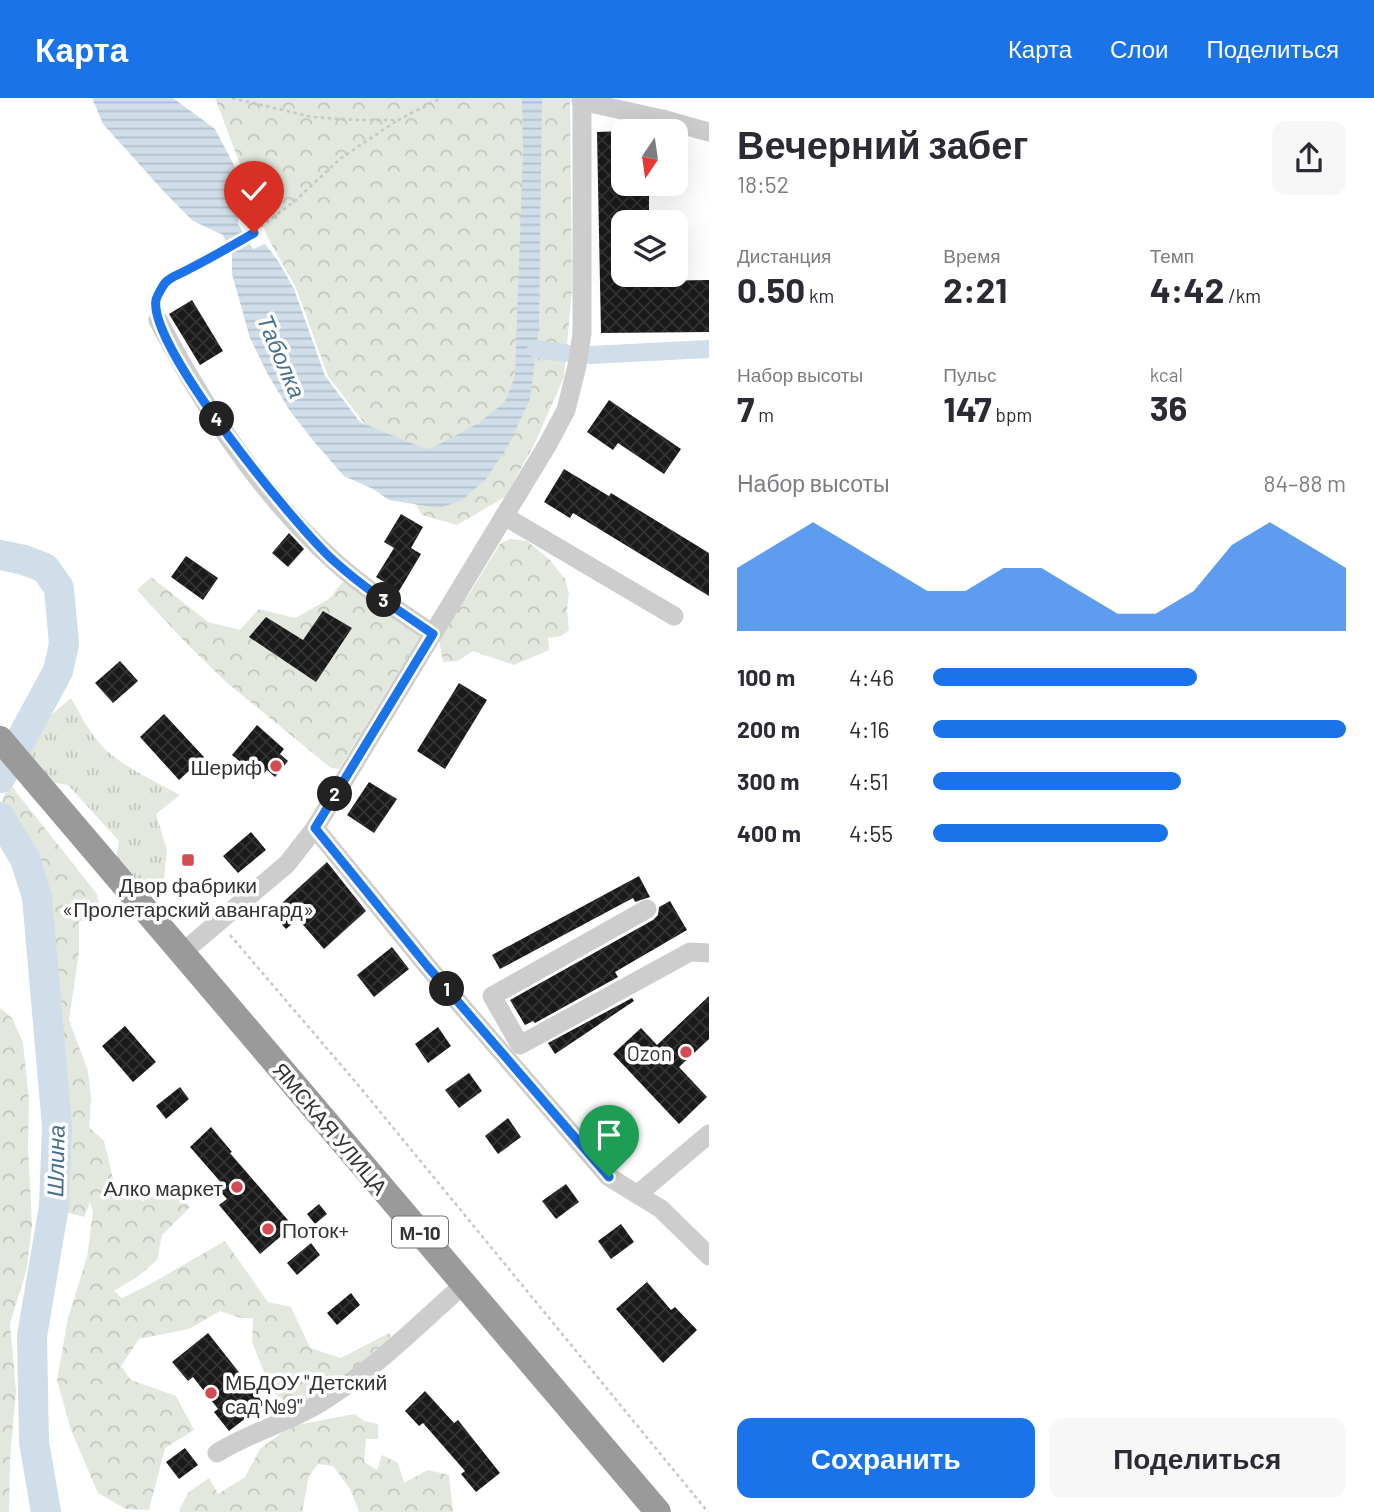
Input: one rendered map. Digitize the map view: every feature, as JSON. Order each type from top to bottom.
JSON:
[{"type":"highway","name":"ЯМСКАЯ УЛИЦА","points":[[0,739],[658,1512]]},
{"type":"street","points":[[183,952],[287,864],[315,828],[566,410],[582,333],[581,100],[709,132]]},
{"type":"street","points":[[158,320],[177,358],[229,438],[291,516],[333,560],[399,612],[433,634]]},
{"type":"street","points":[[504,516],[674,616]]},
{"type":"street","points":[[315,828],[466,1011],[609,1177],[662,1209],[709,1255]]},
{"type":"street","points":[[466,1011],[647,909]]},
{"type":"street","points":[[492,996],[520,1045],[690,952],[709,953]]},
{"type":"street","points":[[638,1194],[709,1134]]},
{"type":"street","points":[[217,1452],[327,1399],[399,1343],[464,1284]]},
{"type":"path","points":[[232,98],[312,117],[398,120]]},
{"type":"path","points":[[158,320],[156,300],[167,281],[254,233],[296,200],[341,158],[398,120],[441,98]]},
{"type":"path","points":[[219,922],[385,1118],[708,1512]]},
{"type":"green space","points":[[215,98],[570,98],[572,289],[564,377],[534,445],[505,497],[457,525],[422,515],[378,441],[328,376],[296,288],[267,236]]},
{"type":"green space","points":[[510,539],[527,541],[549,559],[565,579],[569,593],[569,630],[561,636],[548,638],[549,650],[514,665],[473,651],[458,661],[443,662],[439,639],[450,618],[469,594],[500,544]]},
{"type":"green space","points":[[151,577],[208,622],[240,630],[259,609],[295,618],[329,599],[346,578],[422,633],[339,769],[331,768],[226,682],[184,641],[137,590]]},
{"type":"green space","points":[[71,698],[90,731],[105,749],[130,768],[180,795],[156,814],[167,850],[164,878],[149,892],[116,858],[119,841],[68,785],[49,782],[26,752],[36,728]]},
{"type":"green space","points":[[9,783],[97,894],[101,918],[79,921],[79,951],[69,1020],[88,1071],[91,1097],[89,1127],[104,1141],[116,1191],[143,1201],[172,1185],[190,1207],[162,1235],[157,1260],[114,1291],[122,1298],[225,1241],[268,1302],[291,1307],[310,1348],[341,1358],[389,1333],[392,1340],[323,1394],[291,1405],[272,1392],[252,1342],[253,1318],[241,1318],[220,1311],[189,1329],[139,1339],[121,1366],[131,1380],[176,1396],[194,1430],[165,1448],[149,1510],[126,1509],[98,1493],[71,1430],[57,1380],[68,1318],[87,1257],[93,1212],[90,1202],[84,1217],[65,1212],[62,1082],[42,872],[0,807]]},
{"type":"green space","points":[[0,1008],[12,1018],[23,1043],[29,1100],[28,1147],[32,1224],[27,1268],[10,1324],[16,1391],[9,1512],[0,1512]]},
{"type":"green space","points":[[355,1414],[364,1421],[378,1424],[378,1439],[366,1439],[364,1462],[377,1470],[382,1455],[398,1463],[404,1483],[428,1470],[449,1475],[453,1512],[359,1512],[350,1489],[333,1466],[318,1464],[309,1476],[302,1512],[180,1512],[189,1492],[209,1478],[218,1494],[245,1477],[260,1449],[291,1426]]},
{"type":"water","name":"Таболка","points":[[92,98],[173,98],[215,129],[236,169],[240,206],[238,224],[253,249],[265,244],[278,261],[294,289],[325,376],[360,422],[428,450],[479,423],[505,402],[515,376],[523,151],[522,98],[542,98],[539,329],[530,399],[508,446],[485,480],[461,501],[438,508],[389,500],[373,489],[344,476],[290,411],[267,373],[250,338],[232,274],[232,255],[223,235],[193,221],[167,195],[103,124]]},
{"type":"building","points":[[611,131],[611,196],[649,196],[649,210],[611,210],[611,287],[688,287],[688,280],[709,280],[709,332],[601,333],[597,132]]},
{"type":"building","points":[[192,300],[223,351],[200,365],[169,314]]},
{"type":"building","points":[[609,400],[681,449],[664,474],[618,443],[613,450],[587,432]]},
{"type":"building","points":[[564,469],[609,496],[611,493],[709,553],[709,596],[573,513],[570,518],[544,502]]},
{"type":"building","points":[[401,514],[423,527],[411,548],[421,554],[399,591],[376,577],[394,548],[384,542]]},
{"type":"building","points":[[289,533],[304,549],[288,567],[272,553]]},
{"type":"building","points":[[186,556],[218,578],[203,600],[171,577]]},
{"type":"building","points":[[323,611],[352,628],[316,682],[249,637],[266,617],[303,640]]},
{"type":"building","points":[[120,661],[138,681],[113,703],[95,683]]},
{"type":"building","points":[[459,683],[487,700],[445,769],[417,751]]},
{"type":"building","points":[[164,714],[204,757],[179,780],[140,737]]},
{"type":"building","points":[[257,725],[284,749],[280,754],[288,761],[275,777],[267,770],[260,778],[232,755]]},
{"type":"building","points":[[369,782],[397,799],[374,833],[347,815]]},
{"type":"building","points":[[251,832],[266,850],[238,873],[223,856]]},
{"type":"building","points":[[327,862],[366,911],[324,949],[298,919],[286,929],[271,913]]},
{"type":"building","points":[[639,876],[650,897],[635,902],[633,898],[500,969],[492,955]]},
{"type":"building","points":[[670,901],[687,930],[615,972],[618,977],[535,1023],[533,1021],[525,1025],[510,1000],[653,920],[658,915],[659,907]]},
{"type":"building","points":[[392,947],[409,969],[374,997],[357,975]]},
{"type":"building","points":[[709,996],[709,1039],[679,1067],[707,1097],[679,1124],[613,1054],[641,1028],[657,1045]]},
{"type":"building","points":[[632,998],[634,1001],[555,1054],[548,1043]]},
{"type":"building","points":[[125,1026],[156,1062],[133,1082],[102,1046]]},
{"type":"building","points":[[438,1027],[451,1046],[428,1063],[415,1044]]},
{"type":"building","points":[[469,1073],[482,1091],[459,1108],[445,1090]]},
{"type":"building","points":[[180,1087],[189,1099],[166,1119],[156,1106]]},
{"type":"building","points":[[508,1118],[521,1137],[498,1154],[485,1136]]},
{"type":"building","points":[[211,1127],[293,1226],[260,1254],[219,1205],[227,1199],[219,1190],[224,1186],[190,1147]]},
{"type":"building","points":[[566,1184],[579,1202],[556,1219],[542,1201]]},
{"type":"building","points":[[319,1204],[327,1214],[315,1224],[307,1214]]},
{"type":"building","points":[[621,1224],[634,1242],[611,1259],[598,1241]]},
{"type":"building","points":[[311,1243],[320,1255],[297,1275],[287,1263]]},
{"type":"building","points":[[647,1282],[671,1310],[675,1307],[697,1330],[663,1363],[616,1309]]},
{"type":"building","points":[[351,1293],[360,1305],[337,1325],[327,1313]]},
{"type":"building","points":[[208,1333],[264,1404],[229,1431],[214,1412],[218,1409],[193,1377],[188,1381],[172,1362]]},
{"type":"building","points":[[425,1391],[454,1423],[458,1420],[500,1473],[476,1492],[461,1474],[465,1471],[423,1423],[419,1426],[405,1411]]},
{"type":"building","points":[[185,1448],[198,1465],[179,1479],[166,1462]]},
{"type":"waterway","points":[[536,349],[565,353]]},
{"type":"waterway","points":[[591,355],[709,349]]},
{"type":"waterway","name":"Шлина","points":[[0,555],[45,568],[59,588],[64,644],[58,671],[0,778]]},
{"type":"waterway","name":"Шлина","points":[[0,817],[25,859],[37,897],[57,1126],[54,1206],[32,1336],[34,1442],[46,1512]]},
{"type":"place","name":"Шериф","points":[[276,766]]},
{"type":"place","name":"Двор фабрики «Пролетарский авангард»","points":[[188,860]]},
{"type":"place","name":"Ozon","points":[[686,1052]]},
{"type":"place","name":"Алко маркет","points":[[237,1187]]},
{"type":"place","name":"Поток+","points":[[268,1229]]},
{"type":"place","name":"МБДОУ \"Детский сад №9\"","points":[[211,1393]]},
{"type":"route","points":[[254,233],[167,281],[156,300],[158,320],[177,358],[229,438],[291,516],[333,560],[399,612],[433,634],[315,828],[428,967],[609,1177]]}]
